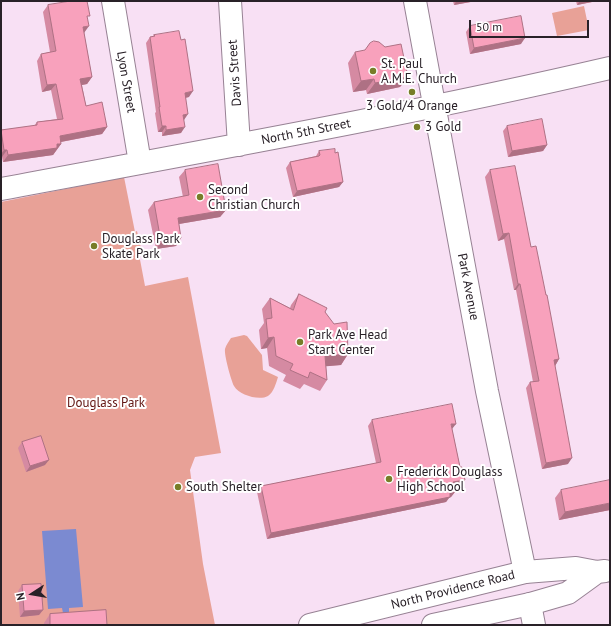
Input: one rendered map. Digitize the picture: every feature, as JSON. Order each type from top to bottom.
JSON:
[{"type":"street","name":"Lyon Street","points":[[113,1],[140,163]]},
{"type":"street","name":"Davis Street","points":[[230,1],[239,145]]},
{"type":"street","name":"Park Avenue","points":[[415,1],[487,391],[525,572]]},
{"type":"street","name":"North 5th Street","points":[[1,189],[239,145],[435,106],[610,68]]},
{"type":"street","name":"North Providence Road","points":[[310,625],[525,572],[576,568],[604,571]]},
{"type":"street","points":[[534,625],[530,604],[551,581],[576,568]]},
{"type":"street","name":"North Providence Road","points":[[442,623],[530,604],[568,592],[604,571]]},
{"type":"street","points":[[442,623],[504,599],[522,586],[525,572]]},
{"type":"green space","points":[[584,6],[589,30],[557,36],[552,13]]},
{"type":"green space","name":"Douglass Park","points":[[124,177],[135,232],[137,231],[141,248],[138,249],[145,286],[188,277],[221,453],[195,457],[190,470],[203,564],[215,625],[1,625],[1,202]]},
{"type":"green space","points":[[244,335],[247,336],[262,355],[263,370],[278,377],[272,392],[268,396],[260,398],[240,392],[234,386],[231,379],[225,349],[231,338]]},
{"type":"water","points":[[76,529],[83,607],[69,608],[69,612],[63,613],[62,608],[48,609],[42,531]]},
{"type":"building","points":[[71,1],[87,1],[90,16],[87,16],[89,26],[83,27],[92,77],[80,79],[86,106],[102,102],[107,127],[60,136],[61,144],[57,144],[57,148],[8,155],[7,150],[4,150],[1,130],[37,125],[37,122],[63,119],[56,84],[47,85],[41,54],[56,51],[48,5]]},
{"type":"building","points":[[521,16],[525,38],[474,48],[470,26]]},
{"type":"building","points":[[179,31],[181,40],[185,39],[193,91],[185,93],[188,114],[183,115],[185,127],[166,130],[166,126],[162,126],[150,37]]},
{"type":"building","points":[[374,41],[379,42],[385,47],[401,44],[408,77],[375,83],[374,79],[361,81],[355,52],[365,50],[370,43]]},
{"type":"building","points":[[542,119],[547,145],[512,151],[507,126]]},
{"type":"building","points":[[335,149],[335,153],[338,152],[343,182],[297,191],[290,162],[319,156],[319,151]]},
{"type":"building","points":[[218,164],[226,210],[178,218],[181,238],[161,242],[154,202],[189,195],[185,170]]},
{"type":"building","points":[[515,166],[531,247],[536,246],[547,295],[559,359],[554,360],[572,458],[546,463],[530,382],[539,381],[520,284],[518,284],[509,233],[503,234],[490,170]]},
{"type":"building","name":"Park Ave Head Start Center","points":[[299,294],[327,308],[325,312],[334,324],[347,322],[348,354],[325,356],[327,380],[310,372],[308,378],[290,370],[293,364],[276,356],[274,337],[268,338],[266,319],[272,318],[270,298],[293,310]]},
{"type":"building","name":"Frederick Douglass High School","points":[[452,404],[456,424],[451,424],[460,467],[462,467],[465,480],[453,482],[455,492],[450,493],[450,497],[271,533],[261,486],[381,462],[372,420]]},
{"type":"building","points":[[41,436],[49,460],[30,466],[22,442]]},
{"type":"building","points":[[610,480],[610,503],[565,512],[561,490]]},
{"type":"building","points":[[41,584],[43,610],[24,611],[22,585]]},
{"type":"building","points":[[106,610],[107,625],[50,625],[50,614]]},
{"type":"place","name":"St. Paul A.M.E. Church","points":[[373,71]]},
{"type":"place","name":"3 Gold/4 Orange","points":[[412,92]]},
{"type":"place","name":"3 Gold","points":[[417,127]]},
{"type":"place","name":"Second Christian Church","points":[[200,197]]},
{"type":"place","name":"Douglass Park Skate Park","points":[[94,246]]},
{"type":"place","name":"Park Ave Head Start Center","points":[[300,342]]},
{"type":"place","name":"Frederick Douglass High School","points":[[389,479]]},
{"type":"place","name":"South Shelter","points":[[178,487]]}]
